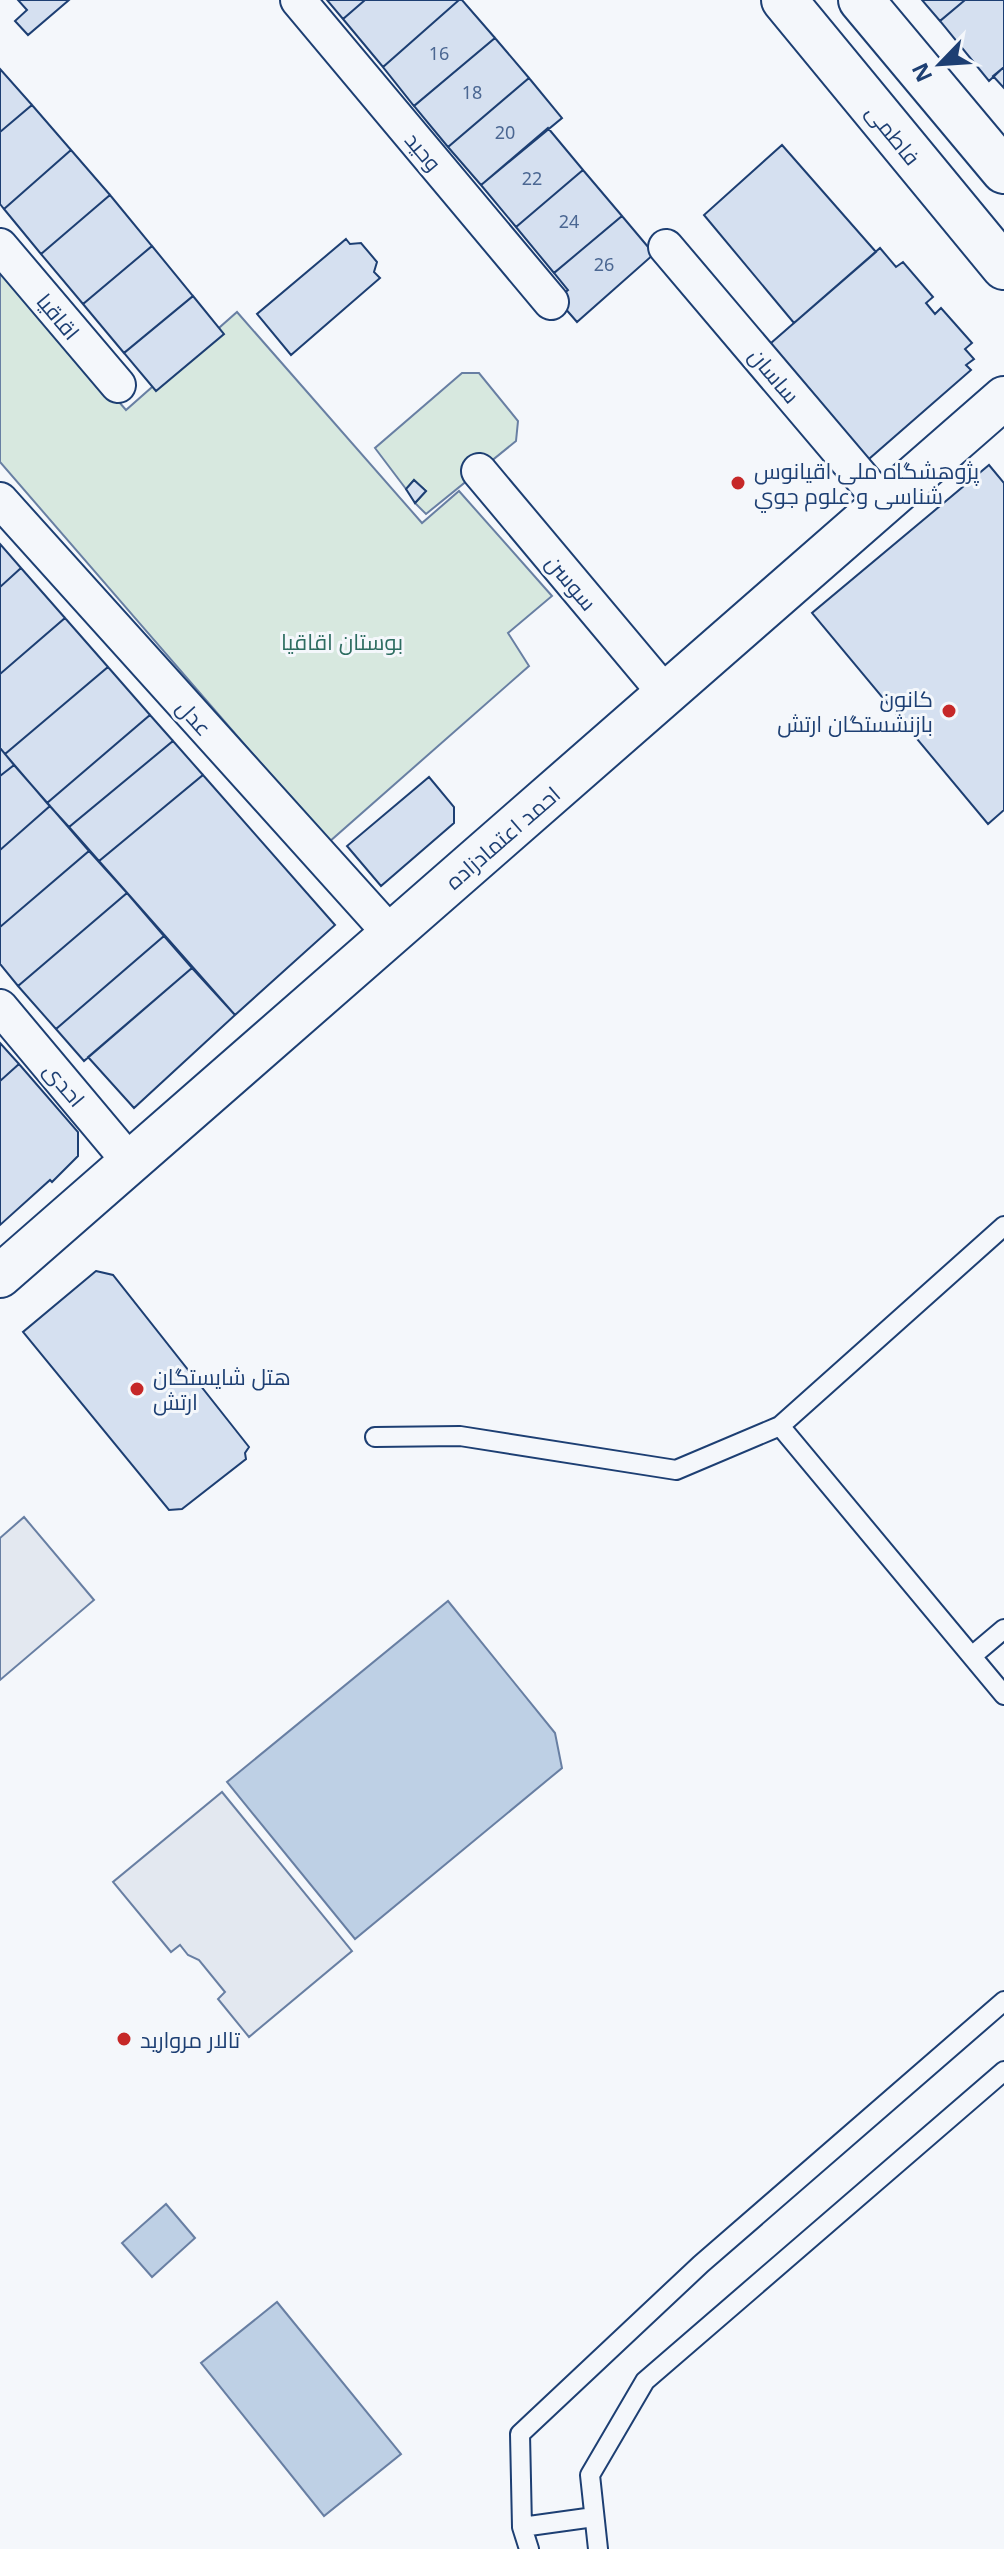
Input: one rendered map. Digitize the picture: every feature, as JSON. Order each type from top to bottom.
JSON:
[{"type":"main road","name":"فاطمی","points":[[784,0],[1004,267]]},
{"type":"main road","points":[[861,0],[1004,171]]},
{"type":"street","name":"وحید","points":[[298,0],[551,302]]},
{"type":"street","name":"اقاقیا","points":[[0,246],[118,385]]},
{"type":"street","name":"ساسان","points":[[666,247],[884,504]]},
{"type":"street","name":"احمد اعتمادزاده","points":[[0,1276],[1004,398]]},
{"type":"street","name":"سوسن","points":[[479,471],[666,694]]},
{"type":"street","name":"عدل","points":[[0,500],[391,934]]},
{"type":"street","name":"احدی","points":[[0,1007],[130,1162]]},
{"type":"lane","points":[[375,1437],[460,1436],[676,1470],[780,1426],[1004,1226]]},
{"type":"lane","points":[[780,1426],[1004,1695]]},
{"type":"lane","points":[[972,1656],[1004,1629]]},
{"type":"lane","points":[[529,2549],[522,2527],[520,2434],[701,2264],[1004,2001]]},
{"type":"lane","points":[[598,2549],[590,2475],[645,2381],[1004,2071]]},
{"type":"lane","points":[[522,2527],[594,2517]]},
{"type":"green space","name":"بوستان اقاقیا","points":[[0,266],[126,410],[237,312],[422,523],[459,491],[552,596],[508,633],[529,666],[329,842],[0,462]]},
{"type":"green space","points":[[462,373],[479,373],[518,421],[516,441],[426,514],[415,503],[426,491],[414,480],[406,489],[375,448]]},
{"type":"shaded area","points":[[24,1517],[94,1600],[0,1680],[0,1538]]},
{"type":"shaded area","points":[[222,1792],[352,1951],[249,2037],[218,1999],[225,1992],[199,1960],[188,1955],[180,1945],[171,1952],[113,1882]]},
{"type":"water","points":[[448,1601],[555,1733],[562,1768],[355,1939],[227,1782]]},
{"type":"water","points":[[166,2204],[195,2238],[152,2277],[122,2243]]},
{"type":"water","points":[[277,2302],[401,2454],[324,2516],[201,2363]]},
{"type":"building","points":[[18,0],[69,0],[28,35],[15,21],[27,10]]},
{"type":"building","points":[[327,0],[365,0],[343,19]]},
{"type":"building","points":[[365,0],[459,0],[383,67],[343,19]]},
{"type":"building","points":[[459,0],[495,38],[414,106],[383,67]]},
{"type":"building","points":[[922,0],[965,0],[940,21]]},
{"type":"building","points":[[965,0],[1004,0],[1004,67],[989,81],[940,21]]},
{"type":"building","points":[[495,38],[529,78],[448,147],[414,106]]},
{"type":"building","points":[[1004,67],[1004,88],[993,76]]},
{"type":"building","points":[[0,69],[32,105],[0,132]]},
{"type":"building","points":[[529,78],[562,118],[481,185],[448,147]]},
{"type":"building","points":[[32,105],[71,150],[4,209],[0,204],[0,132]]},
{"type":"building","points":[[548,128],[583,170],[516,227],[481,185]]},
{"type":"building","points":[[782,145],[876,252],[794,323],[704,215]]},
{"type":"building","points":[[71,150],[110,195],[41,254],[4,209]]},
{"type":"building","points":[[583,170],[622,216],[554,273],[516,227]]},
{"type":"building","points":[[110,195],[152,246],[83,304],[41,254]]},
{"type":"building","points":[[622,216],[654,254],[577,322],[557,299],[568,290],[554,273]]},
{"type":"building","points":[[346,239],[350,244],[361,243],[377,262],[374,272],[380,278],[291,355],[257,314]]},
{"type":"building","points":[[152,246],[193,296],[124,353],[83,304]]},
{"type":"building","points":[[880,248],[896,267],[903,262],[933,297],[926,303],[935,314],[941,308],[972,343],[965,349],[974,359],[966,365],[971,370],[862,465],[763,350]]},
{"type":"building","points":[[193,296],[224,334],[156,391],[124,353]]},
{"type":"building","name":"کانون بازنشستگان ارتش","points":[[989,465],[1004,483],[1004,810],[988,824],[812,613]]},
{"type":"building","points":[[414,480],[426,491],[415,503],[406,489]]},
{"type":"building","points":[[0,544],[21,568],[0,587]]},
{"type":"building","points":[[21,568],[65,618],[0,674],[0,587]]},
{"type":"building","points":[[65,618],[108,667],[5,754],[0,748],[0,674]]},
{"type":"building","points":[[108,667],[150,715],[47,803],[5,754]]},
{"type":"building","points":[[150,715],[173,741],[69,827],[47,803]]},
{"type":"building","points":[[173,741],[203,775],[99,861],[69,827]]},
{"type":"building","points":[[0,748],[14,765],[0,776]]},
{"type":"building","points":[[14,765],[50,806],[0,850],[0,776]]},
{"type":"building","points":[[203,775],[335,925],[235,1015],[99,861]]},
{"type":"building","points":[[429,777],[454,807],[454,823],[381,886],[347,846]]},
{"type":"building","points":[[50,806],[89,851],[0,927],[0,850]]},
{"type":"building","points":[[89,851],[127,893],[18,986],[0,964],[0,927]]},
{"type":"building","points":[[127,893],[164,936],[56,1029],[18,986]]},
{"type":"building","points":[[164,936],[192,968],[84,1061],[56,1029]]},
{"type":"building","points":[[192,968],[235,1015],[134,1108],[88,1057]]},
{"type":"building","points":[[0,1043],[19,1064],[0,1081]]},
{"type":"building","points":[[19,1064],[78,1132],[78,1156],[0,1225],[0,1081]]},
{"type":"building","name":"هتل شایستگان ارتش","points":[[96,1271],[113,1275],[249,1447],[245,1453],[246,1459],[182,1509],[169,1510],[23,1332]]},
{"type":"place","name":"پژوهشگاه ملی اقیانوس شناسی و علوم جوي","points":[[738,483]]},
{"type":"place","name":"کانون بازنشستگان ارتش","points":[[949,711]]},
{"type":"place","name":"هتل شایستگان ارتش","points":[[137,1389]]},
{"type":"place","name":"تالار مروارید","points":[[124,2039]]}]
